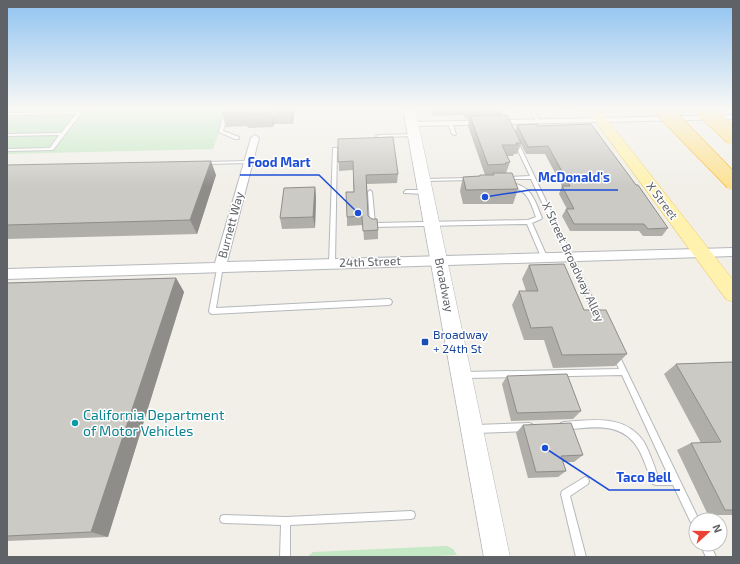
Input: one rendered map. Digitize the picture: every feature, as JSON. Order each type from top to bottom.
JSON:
[{"type":"highway","points":[[687,134],[733,182]]},
{"type":"main road","name":"Broadway","points":[[415,134],[460,375],[497,557]]},
{"type":"main road","name":"X Street","points":[[611,134],[733,294]]},
{"type":"street","name":"Burnett Way","points":[[220,266],[255,138]]},
{"type":"street","name":"24th Street","points":[[7,274],[220,266],[545,259],[733,252]]},
{"type":"lane","points":[[7,135],[45,134]]},
{"type":"lane","points":[[7,150],[51,150],[63,134]]},
{"type":"lane","points":[[227,134],[237,138]]},
{"type":"lane","points":[[378,136],[388,134]]},
{"type":"lane","name":"X Street Broadway Alley","points":[[514,137],[601,322]]},
{"type":"lane","points":[[332,263],[335,149]]},
{"type":"lane","points":[[201,163],[248,162]]},
{"type":"lane","points":[[504,178],[533,177]]},
{"type":"lane","points":[[468,179],[472,185]]},
{"type":"lane","points":[[406,192],[424,186],[475,179]]},
{"type":"lane","points":[[370,192],[373,225],[529,222],[539,218],[530,195],[520,187],[506,185]]},
{"type":"lane","points":[[529,222],[545,259]]},
{"type":"lane","points":[[220,266],[212,311],[389,302]]},
{"type":"lane","points":[[614,350],[690,512]]},
{"type":"lane","points":[[460,375],[624,372]]},
{"type":"lane","points":[[552,426],[608,424],[621,427],[633,434],[641,444],[656,481],[675,481]]},
{"type":"lane","points":[[472,429],[536,427]]},
{"type":"lane","points":[[581,557],[565,494],[585,481]]},
{"type":"lane","points":[[224,519],[286,521],[411,515]]},
{"type":"lane","points":[[284,557],[286,521]]},
{"type":"green space","points":[[7,134],[218,134],[213,149],[7,154]]},
{"type":"green space","points":[[447,546],[453,549],[457,555],[413,557],[307,557],[313,552]]},
{"type":"building","points":[[477,134],[517,134],[521,143],[516,143],[517,145],[502,145],[510,162],[505,163],[506,164],[488,165]]},
{"type":"building","points":[[522,134],[599,134],[636,185],[638,185],[668,228],[648,229],[644,224],[574,224],[566,209],[574,209],[562,186],[570,186],[548,146],[528,147]]},
{"type":"building","points":[[393,137],[398,174],[366,175],[368,216],[372,219],[377,219],[378,230],[363,231],[362,216],[347,217],[346,192],[354,192],[353,161],[338,162],[338,139]]},
{"type":"building","points":[[211,161],[190,220],[7,225],[7,165]]},
{"type":"building","points":[[493,173],[512,173],[518,189],[466,190],[463,177],[494,175]]},
{"type":"building","points":[[315,187],[313,217],[280,218],[284,188]]},
{"type":"building","points":[[564,264],[584,310],[606,310],[627,354],[562,355],[552,327],[531,328],[519,291],[538,291],[529,265]]},
{"type":"building","name":"California Department of Motor Vehicles","points":[[176,278],[91,532],[7,536],[7,283]]},
{"type":"building","points":[[733,362],[733,510],[725,510],[691,443],[721,442],[676,364]]},
{"type":"building","points":[[567,374],[581,411],[517,413],[507,376]]},
{"type":"building","points":[[571,423],[583,455],[561,456],[566,471],[536,472],[523,425]]},
{"type":"place","name":"McDonald's","points":[[485,197]]},
{"type":"place","name":"Food Mart","points":[[358,213]]},
{"type":"place","name":"Broadway + 24th St","points":[[425,342]]},
{"type":"place","name":"California Department of Motor Vehicles","points":[[75,423]]},
{"type":"place","name":"Taco Bell","points":[[545,448]]}]
